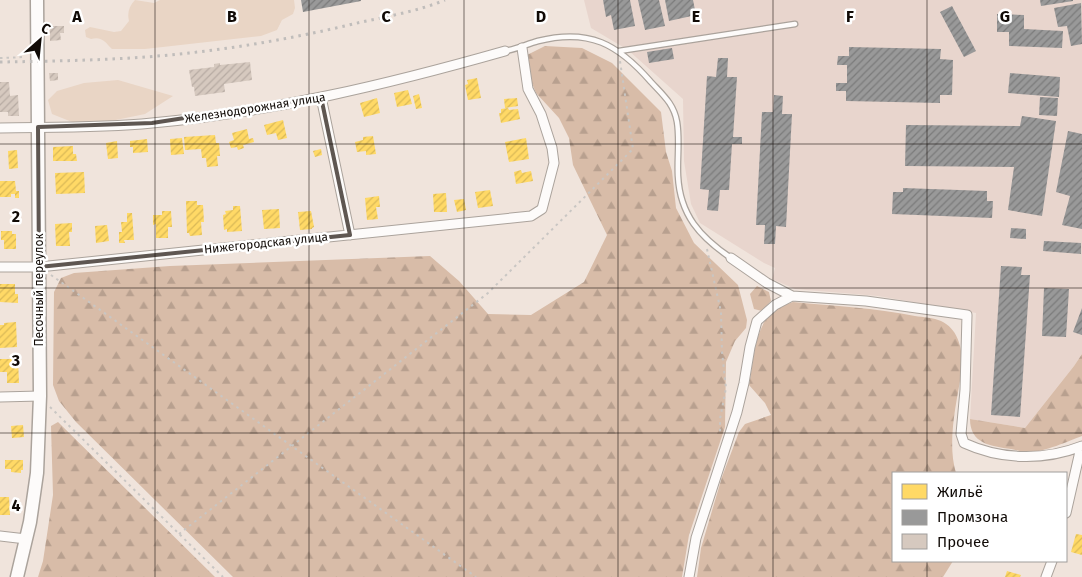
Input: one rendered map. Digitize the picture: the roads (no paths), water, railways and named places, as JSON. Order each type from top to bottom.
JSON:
[{"type":"main road","name":"Песочный переулок","points":[[17,577],[35,498],[38,473],[40,396],[37,0]]},
{"type":"street","name":"Нижегородская улица","points":[[0,267],[39,266],[531,216],[542,210],[554,163],[552,148],[541,114],[528,89],[522,48]]},
{"type":"street","name":"Железнодорожная улица","points":[[0,128],[89,128],[216,116],[321,97],[415,76],[505,51]]},
{"type":"street","points":[[321,97],[350,235]]},
{"type":"street","points":[[731,258],[768,283],[792,296],[866,301],[967,315],[966,390],[962,434],[964,443],[1002,455],[1028,458],[1065,453],[1082,447]]},
{"type":"street","points":[[688,577],[696,538],[737,412],[757,321],[775,305],[792,296]]},
{"type":"street","points":[[0,397],[40,396]]},
{"type":"street","points":[[1067,509],[1082,447]]},
{"type":"street","points":[[0,536],[26,539]]},
{"type":"street","points":[[1046,577],[1052,562]]},
{"type":"lane","points":[[619,51],[795,24]]},
{"type":"lane","points":[[505,51],[522,48],[552,38],[579,37],[608,44],[619,51],[643,73],[673,107],[677,123],[678,177],[681,198],[690,219],[704,237],[731,258]]},
{"type":"railway","points":[[0,62],[142,57],[230,48],[333,29],[411,11],[445,0]]}]
